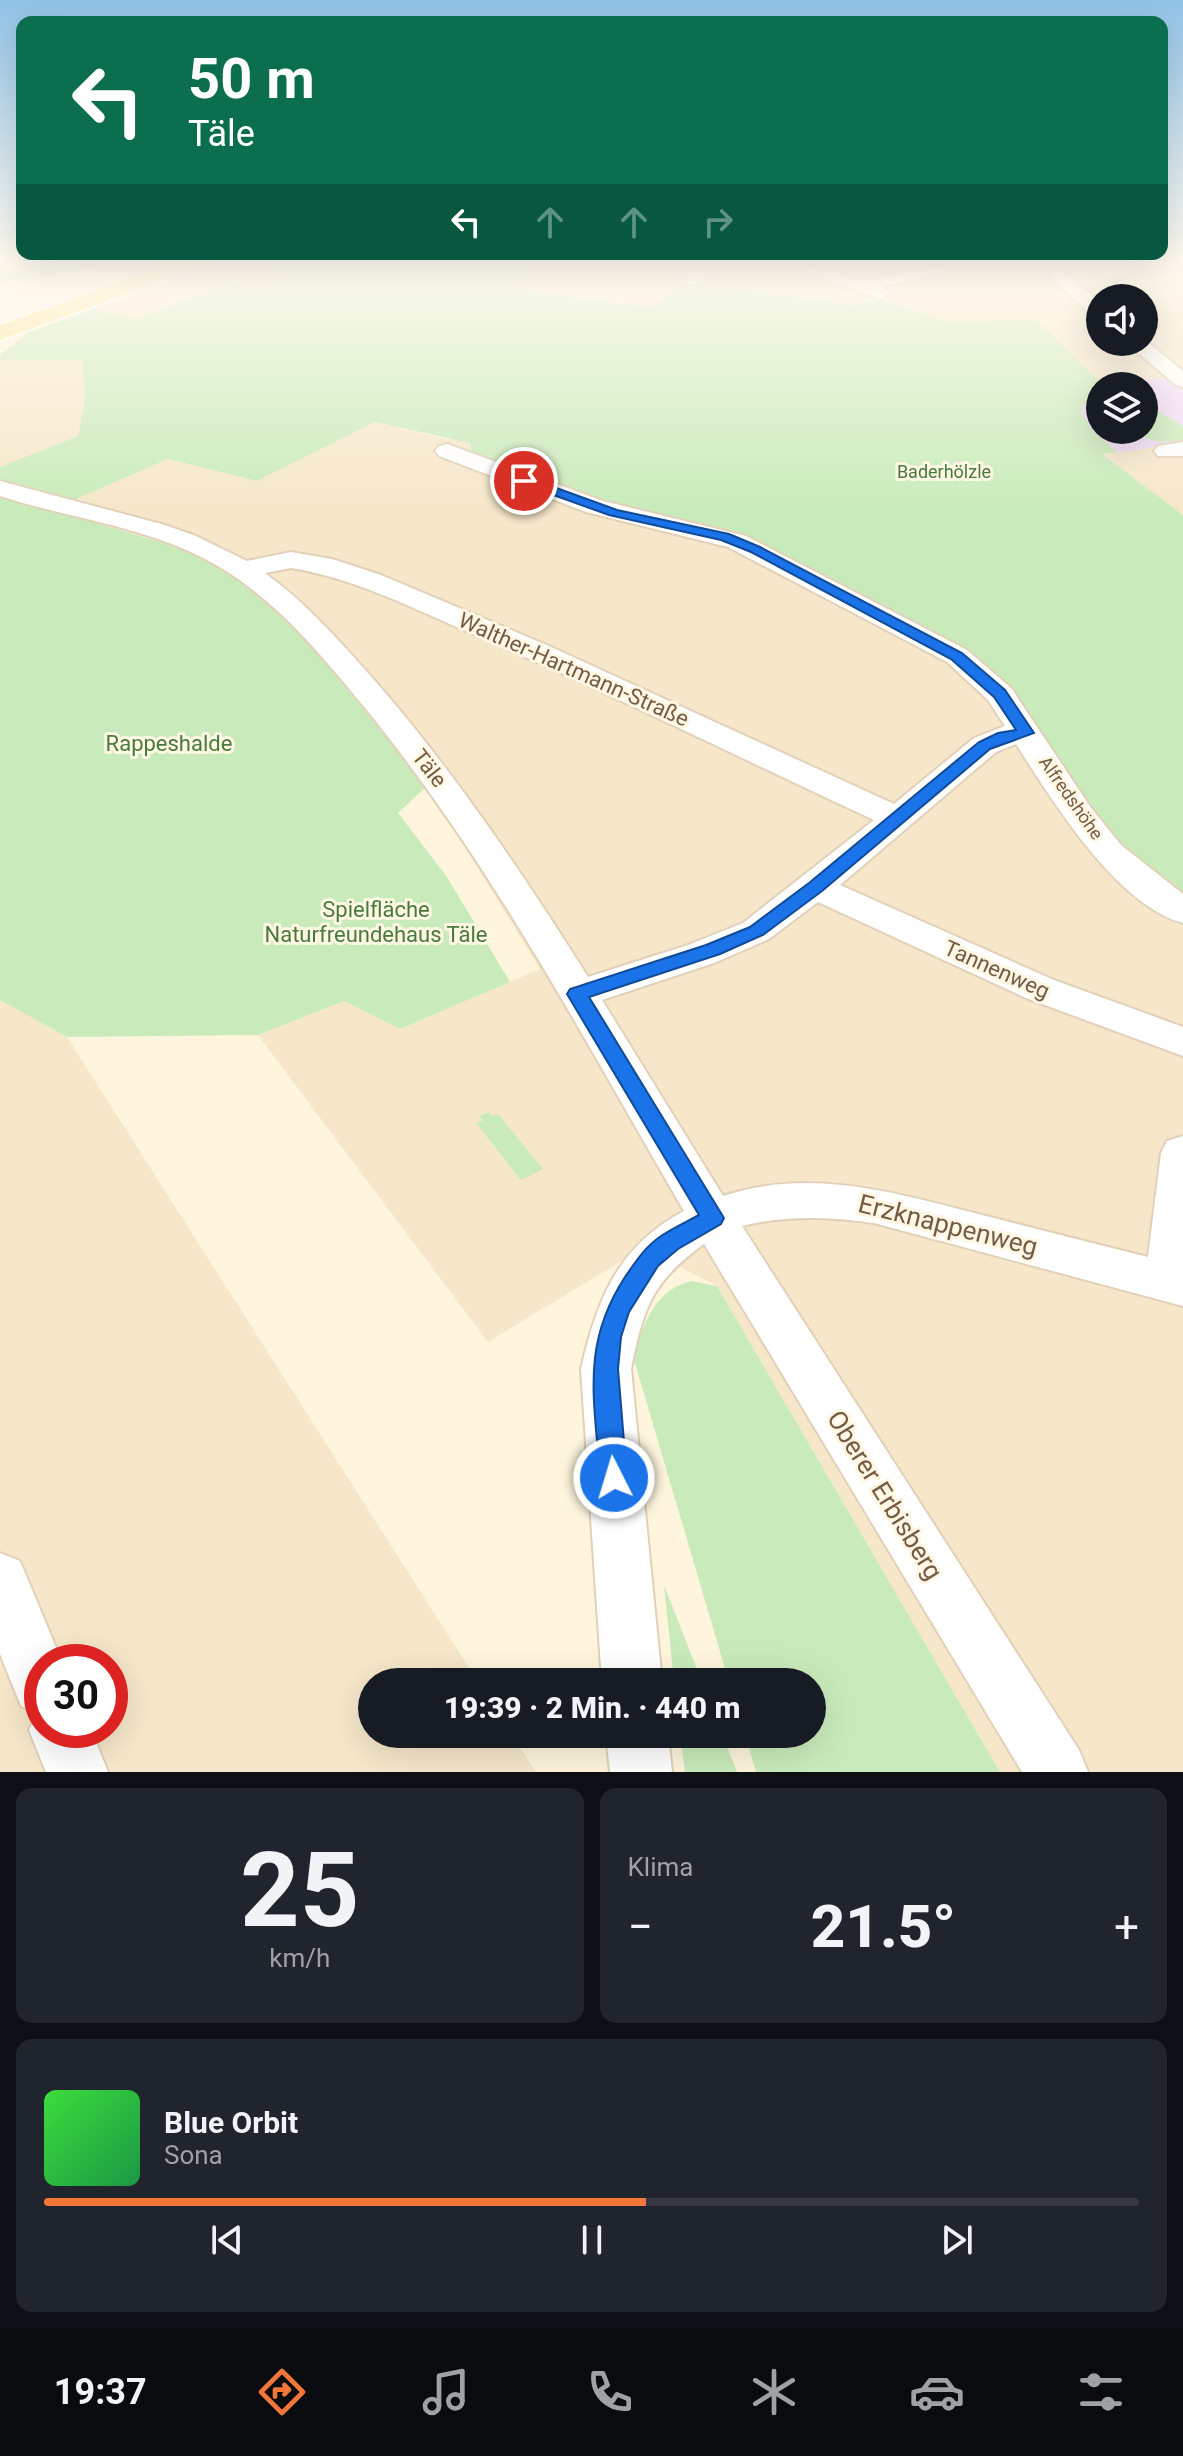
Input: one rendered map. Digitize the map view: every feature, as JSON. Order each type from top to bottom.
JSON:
[{"type":"street","points":[[1152,356],[1183,381]]},
{"type":"street","name":"Alfredshöhe","points":[[447,451],[586,504],[725,537],[957,656],[1000,694],[1078,814],[1109,852],[1183,911]]},
{"type":"street","name":"Täle","points":[[0,488],[41,503],[174,537],[221,557],[277,596],[314,631],[434,771],[472,824],[713,1218]]},
{"type":"street","name":"Walther-Hartmann-Straße","points":[[243,570],[291,560],[323,565],[371,581],[539,652],[896,818]]},
{"type":"street","points":[[577,994],[713,949],[756,931],[815,887],[985,745],[1004,736],[1026,733]]},
{"type":"street","name":"Tannenweg","points":[[815,887],[1040,989],[1183,1042]]},
{"type":"street","points":[[1176,1284],[1183,1153]]},
{"type":"street","name":"Erzknappenweg","points":[[631,1668],[606,1369],[609,1337],[618,1309],[650,1259],[669,1243],[713,1218],[759,1203],[785,1198],[839,1198],[1176,1284]]},
{"type":"street","name":"Oberer Erbisberg","points":[[713,1218],[1057,1772]]},
{"type":"street","points":[[0,1580],[26,1644]]},
{"type":"street","points":[[67,1748],[77,1772]]},
{"type":"street","points":[[638,1748],[641,1772]]},
{"type":"shaded area","points":[[1059,343],[1086,343],[1086,356],[1158,356],[1158,343],[1183,343],[1183,388],[1166,379],[1158,379],[1158,372],[1090,372]]},
{"type":"shaded area","points":[[0,360],[83,360],[86,395],[78,436],[0,467]]},
{"type":"shaded area","points":[[1158,379],[1167,379],[1183,388],[1183,444],[1117,452],[1108,444],[1158,444]]},
{"type":"shaded area","points":[[1086,403],[1086,420],[1081,412]]},
{"type":"shaded area","points":[[375,422],[446,439],[465,440],[470,443],[472,454],[710,529],[929,633],[1183,903],[1183,1772],[1000,1772],[717,1286],[643,1248],[488,1342],[258,1035],[344,1001],[400,1029],[540,969],[427,786],[312,647],[272,606],[245,583],[201,557],[160,541],[48,511],[168,459],[257,481]]},
{"type":"shaded area","points":[[1183,444],[1183,515],[1101,453]]},
{"type":"shaded area","points":[[0,1000],[67,1037],[469,1668],[358,1668],[358,1748],[520,1748],[536,1772],[0,1772]]},
{"type":"green space","name":"Baderhölzle","points":[[15,343],[1059,343],[1090,372],[1086,372],[1086,403],[1081,412],[1086,420],[1086,444],[1108,444],[1117,452],[1102,454],[1183,515],[1183,903],[1108,836],[1011,694],[834,585],[472,454],[470,443],[375,422],[257,481],[168,459],[69,502],[0,479],[0,467],[78,436],[86,395],[82,360],[0,360],[0,355]]},
{"type":"green space","points":[[1158,411],[1183,426],[1183,440],[1159,442]]},
{"type":"green space","name":"Rappeshalde","points":[[0,495],[181,548],[245,583],[312,647],[427,786],[398,813],[447,877],[510,982],[400,1029],[344,1001],[258,1035],[67,1037],[0,1000]]},
{"type":"green space","points":[[489,1112],[492,1116],[498,1114],[543,1169],[521,1180],[476,1123],[483,1121],[480,1116]]},
{"type":"green space","points":[[691,1281],[717,1286],[1000,1772],[756,1772],[749,1748],[826,1748],[826,1668],[725,1668],[632,1353],[653,1308],[678,1286]]},
{"type":"green space","points":[[664,1585],[697,1668],[673,1668]]},
{"type":"green space","points":[[682,1748],[728,1748],[737,1772],[685,1772]]},
{"type":"route","points":[[524,481],[613,513],[725,537],[755,550],[957,656],[1000,694],[1026,733],[1004,736],[985,745],[815,887],[756,931],[713,949],[577,994],[713,1218],[669,1243],[650,1259],[618,1309],[609,1337],[606,1369],[614,1478]]},
{"type":"park label","name":"Spielfläche Naturfreundehaus Täle","points":[[376,922]]}]
